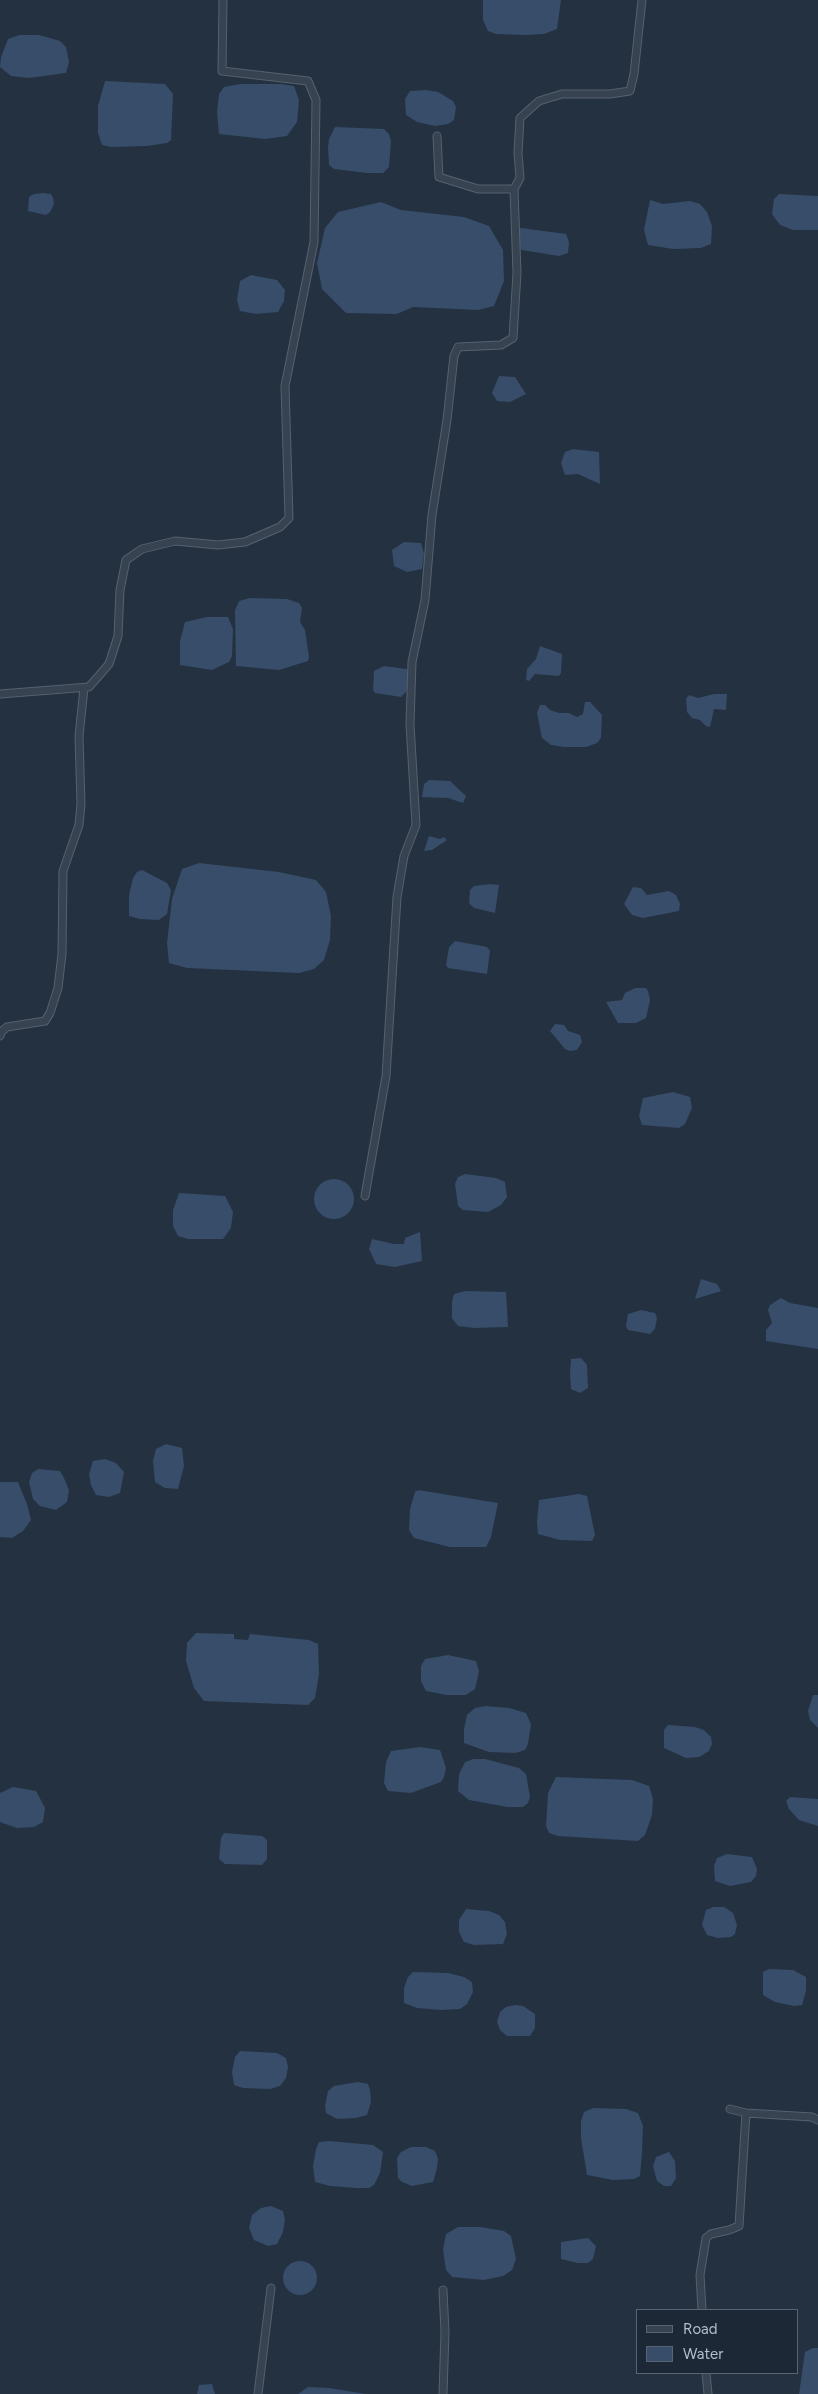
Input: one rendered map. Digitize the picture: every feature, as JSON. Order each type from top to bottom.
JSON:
[{"type":"street","points":[[0,694],[89,688],[110,664],[118,636],[120,590],[126,560],[142,549],[175,541],[218,545],[246,542],[280,527],[289,518],[285,386],[314,242],[316,100],[308,81],[222,71],[223,0]]},
{"type":"street","points":[[365,1196],[386,1076],[397,898],[404,856],[416,825],[410,724],[412,662],[425,600],[432,515],[448,420],[454,356],[458,347],[501,345],[513,338],[517,273],[514,189],[520,178],[518,153],[520,118],[539,101],[562,94],[610,94],[630,91],[634,74],[642,0]]},
{"type":"street","points":[[437,136],[439,177],[478,189],[514,189]]},
{"type":"street","points":[[0,1036],[7,1026],[45,1021],[50,1013],[58,988],[62,954],[63,871],[79,825],[81,804],[80,736],[84,688]]},
{"type":"street","points":[[730,2109],[746,2113],[812,2117],[818,2120]]},
{"type":"street","points":[[702,2309],[700,2275],[706,2238],[711,2234],[739,2226],[746,2113]]},
{"type":"street","points":[[258,2394],[271,2288]]},
{"type":"street","points":[[443,2290],[445,2332],[443,2394]]},
{"type":"street","points":[[706,2374],[708,2394]]},
{"type":"water","points":[[483,0],[561,0],[557,29],[544,34],[524,35],[496,34],[488,31],[483,20]]},
{"type":"water","points":[[19,35],[39,35],[60,41],[66,47],[69,62],[66,73],[29,78],[11,76],[0,67],[1,57],[8,39]]},
{"type":"water","points":[[105,81],[165,84],[173,94],[171,140],[167,143],[147,146],[111,147],[102,145],[98,133],[98,106]]},
{"type":"water","points":[[240,84],[281,84],[294,86],[299,100],[297,122],[287,136],[265,139],[219,134],[217,112],[219,94],[224,87]]},
{"type":"water","points":[[426,90],[438,92],[453,101],[456,107],[454,120],[448,124],[435,126],[417,122],[406,115],[405,99],[410,91]]},
{"type":"water","points":[[335,127],[384,129],[389,134],[391,141],[389,167],[383,173],[334,169],[329,165],[328,148],[329,139]]},
{"type":"water","points":[[34,194],[51,194],[53,198],[54,204],[50,212],[46,215],[28,211],[29,197]]},
{"type":"water","points":[[779,194],[818,196],[818,230],[793,230],[780,225],[772,214],[774,199]]},
{"type":"water","points":[[650,200],[663,204],[690,201],[700,204],[707,212],[712,226],[711,244],[701,248],[673,249],[648,245],[644,230]]},
{"type":"water","points":[[381,202],[401,210],[464,217],[489,226],[503,250],[504,281],[494,306],[478,310],[413,307],[397,314],[346,313],[322,289],[317,263],[325,228],[338,212]]},
{"type":"water","points":[[521,228],[566,234],[569,242],[568,253],[559,256],[522,250],[519,247],[518,230]]},
{"type":"water","points":[[251,275],[277,280],[285,290],[284,301],[278,312],[256,314],[240,311],[237,300],[240,281]]},
{"type":"water","points":[[499,376],[515,377],[526,394],[510,402],[497,401],[492,393]]},
{"type":"water","points":[[573,449],[599,452],[600,484],[578,474],[565,475],[561,463],[565,452]]},
{"type":"water","points":[[404,542],[421,543],[424,554],[422,569],[407,572],[394,566],[392,550]]},
{"type":"water","points":[[250,598],[287,599],[299,603],[302,608],[300,622],[305,630],[308,661],[279,670],[236,666],[235,610],[239,601]]},
{"type":"water","points":[[207,617],[228,617],[233,629],[232,656],[229,662],[212,670],[180,665],[180,641],[185,622]]},
{"type":"water","points":[[540,646],[562,654],[561,673],[559,676],[535,674],[529,681],[526,680],[527,669],[536,659]]},
{"type":"water","points":[[384,666],[407,669],[409,683],[406,692],[401,697],[375,693],[373,690],[374,671]]},
{"type":"water","points":[[714,694],[727,694],[726,710],[714,709],[710,727],[700,720],[692,718],[687,712],[686,699],[689,695],[698,698]]},
{"type":"water","points":[[585,702],[590,702],[602,715],[601,738],[597,743],[586,747],[564,747],[551,745],[542,738],[537,713],[540,705],[545,705],[550,710],[559,713],[569,713],[577,717],[583,714]]},
{"type":"water","points":[[429,780],[450,781],[466,796],[463,803],[448,798],[422,797],[424,784]]},
{"type":"water","points":[[429,836],[440,839],[444,837],[447,840],[432,850],[424,851]]},
{"type":"water","points":[[199,863],[279,872],[316,880],[326,892],[331,916],[330,940],[324,960],[314,969],[299,973],[187,968],[169,963],[167,943],[172,899],[182,869]]},
{"type":"water","points":[[142,870],[167,883],[171,890],[167,914],[159,920],[140,919],[129,916],[129,895],[133,878],[137,872]]},
{"type":"water","points":[[499,885],[495,913],[474,908],[469,903],[470,890],[474,886]]},
{"type":"water","points":[[633,887],[641,888],[647,895],[669,891],[676,895],[680,904],[679,911],[643,918],[632,915],[624,904]]},
{"type":"water","points":[[455,941],[487,947],[490,951],[487,974],[448,968],[446,965],[449,947]]},
{"type":"water","points":[[635,988],[646,988],[648,991],[650,1000],[646,1018],[636,1023],[618,1023],[606,1002],[622,1000],[625,993]]},
{"type":"water","points":[[555,1024],[564,1025],[568,1031],[580,1035],[582,1042],[577,1050],[570,1051],[565,1049],[550,1031]]},
{"type":"water","points":[[673,1092],[690,1097],[692,1108],[685,1124],[679,1128],[642,1125],[639,1116],[643,1098]]},
{"type":"water","points":[[465,1174],[496,1178],[505,1182],[507,1197],[501,1205],[488,1212],[463,1210],[458,1206],[455,1184],[458,1177]]},
{"type":"water","points":[[338,1179],[345,1182],[351,1188],[354,1199],[353,1207],[345,1216],[338,1219],[330,1219],[323,1216],[315,1207],[314,1195],[317,1188],[326,1180]]},
{"type":"water","points":[[179,1193],[225,1196],[233,1212],[231,1228],[223,1239],[188,1239],[178,1236],[173,1226],[173,1210]]},
{"type":"water","points":[[420,1232],[422,1261],[395,1267],[376,1264],[369,1249],[372,1239],[394,1244],[404,1244],[405,1238]]},
{"type":"water","points":[[701,1279],[717,1284],[721,1291],[695,1299]]},
{"type":"water","points":[[465,1291],[506,1292],[508,1327],[474,1328],[458,1326],[452,1318],[452,1302],[454,1294]]},
{"type":"water","points":[[781,1298],[790,1303],[818,1308],[818,1349],[766,1341],[766,1330],[772,1323],[768,1310],[770,1305]]},
{"type":"water","points":[[641,1310],[655,1313],[657,1318],[655,1329],[650,1334],[628,1330],[626,1326],[628,1314]]},
{"type":"water","points":[[581,1358],[587,1365],[588,1388],[580,1393],[571,1389],[570,1374],[571,1359]]},
{"type":"water","points":[[166,1444],[182,1448],[184,1466],[178,1489],[165,1488],[155,1482],[153,1461],[156,1449]]},
{"type":"water","points":[[105,1459],[116,1463],[124,1472],[120,1493],[109,1497],[96,1495],[91,1485],[89,1474],[93,1461]]},
{"type":"water","points":[[38,1469],[60,1471],[64,1478],[69,1490],[67,1502],[56,1510],[40,1506],[33,1499],[29,1482],[32,1473]]},
{"type":"water","points":[[0,1482],[18,1482],[31,1520],[23,1531],[12,1538],[0,1537]]},
{"type":"water","points":[[418,1490],[498,1503],[491,1537],[486,1547],[450,1547],[414,1538],[409,1530],[410,1509],[415,1492]]},
{"type":"water","points":[[579,1494],[587,1496],[595,1535],[592,1541],[560,1540],[538,1534],[539,1500]]},
{"type":"water","points":[[196,1633],[234,1634],[234,1639],[248,1640],[250,1634],[309,1640],[318,1644],[319,1674],[315,1698],[308,1705],[204,1701],[194,1688],[186,1661],[187,1643]]},
{"type":"water","points":[[448,1655],[476,1661],[479,1671],[475,1689],[466,1695],[447,1695],[426,1691],[421,1681],[421,1666],[425,1659]]},
{"type":"water","points":[[813,1695],[818,1695],[818,1728],[810,1720],[808,1711]]},
{"type":"water","points":[[486,1706],[509,1708],[526,1713],[531,1724],[528,1744],[525,1750],[515,1753],[489,1752],[464,1743],[467,1715],[475,1708]]},
{"type":"water","points":[[668,1725],[695,1727],[704,1730],[711,1737],[712,1744],[709,1751],[699,1757],[686,1758],[664,1748],[664,1730]]},
{"type":"water","points":[[420,1747],[440,1750],[446,1768],[441,1782],[411,1793],[388,1791],[384,1783],[386,1762],[391,1751]]},
{"type":"water","points":[[473,1759],[485,1759],[519,1768],[526,1774],[530,1797],[528,1803],[523,1807],[507,1807],[469,1800],[458,1791],[459,1774],[465,1762]]},
{"type":"water","points":[[556,1777],[632,1780],[649,1786],[653,1799],[652,1815],[645,1835],[638,1841],[558,1836],[549,1833],[546,1826],[548,1793]]},
{"type":"water","points":[[13,1787],[36,1791],[45,1808],[43,1822],[34,1827],[17,1828],[0,1822],[0,1793]]},
{"type":"water","points":[[790,1797],[818,1799],[818,1826],[799,1820],[789,1809],[786,1801]]},
{"type":"water","points":[[224,1833],[262,1836],[267,1840],[267,1859],[262,1865],[225,1864],[219,1859],[221,1838]]},
{"type":"water","points":[[727,1854],[752,1857],[757,1869],[756,1876],[751,1882],[730,1886],[715,1881],[714,1866],[717,1858]]},
{"type":"water","points":[[713,1907],[724,1907],[733,1913],[737,1925],[735,1934],[731,1937],[718,1938],[707,1935],[702,1925],[706,1910]]},
{"type":"water","points":[[466,1909],[489,1911],[499,1915],[505,1922],[507,1934],[503,1944],[474,1945],[464,1942],[459,1932],[459,1920]]},
{"type":"water","points":[[769,1969],[793,1970],[806,1977],[806,1991],[802,2005],[794,2006],[775,2002],[763,1995],[763,1972]]},
{"type":"water","points":[[413,1972],[448,1973],[464,1977],[472,1982],[473,1992],[467,2004],[460,2009],[417,2008],[404,2003],[404,1988],[408,1977]]},
{"type":"water","points":[[523,2006],[535,2014],[535,2028],[530,2036],[507,2036],[500,2030],[497,2022],[500,2012],[506,2007]]},
{"type":"water","points":[[240,2051],[277,2053],[286,2058],[288,2067],[286,2078],[280,2086],[270,2089],[243,2088],[234,2085],[232,2072],[235,2057]]},
{"type":"water","points":[[358,2082],[368,2084],[370,2090],[371,2102],[367,2115],[356,2118],[337,2119],[326,2113],[325,2106],[328,2091],[334,2086]]},
{"type":"water","points":[[593,2108],[626,2109],[638,2113],[643,2126],[640,2176],[634,2179],[613,2180],[587,2175],[581,2138],[581,2121],[584,2112]]},
{"type":"water","points":[[329,2141],[373,2145],[383,2152],[380,2173],[374,2185],[369,2188],[356,2188],[330,2186],[315,2182],[313,2166],[316,2149],[319,2142]]},
{"type":"water","points":[[411,2147],[426,2147],[435,2151],[438,2159],[433,2182],[412,2186],[398,2178],[397,2158],[401,2152]]},
{"type":"water","points":[[669,2152],[675,2161],[676,2178],[671,2186],[664,2186],[657,2181],[653,2166],[656,2157]]},
{"type":"water","points":[[271,2206],[283,2211],[285,2220],[283,2232],[277,2244],[268,2246],[254,2240],[249,2228],[252,2215],[261,2208]]},
{"type":"water","points":[[458,2227],[480,2227],[504,2231],[511,2236],[516,2259],[512,2270],[503,2276],[484,2280],[452,2277],[446,2270],[443,2250],[446,2234]]},
{"type":"water","points":[[588,2238],[596,2246],[593,2259],[588,2263],[561,2259],[561,2242]]},
{"type":"water","points":[[300,2261],[307,2262],[312,2266],[316,2271],[316,2285],[312,2290],[307,2294],[300,2295],[293,2294],[288,2290],[284,2285],[283,2278],[284,2271],[288,2266],[293,2262]]},
{"type":"water","points":[[818,2348],[818,2394],[799,2394],[805,2352]]},
{"type":"water","points":[[212,2384],[215,2394],[197,2394],[199,2385]]},
{"type":"water","points":[[308,2387],[329,2388],[366,2394],[298,2394]]}]
